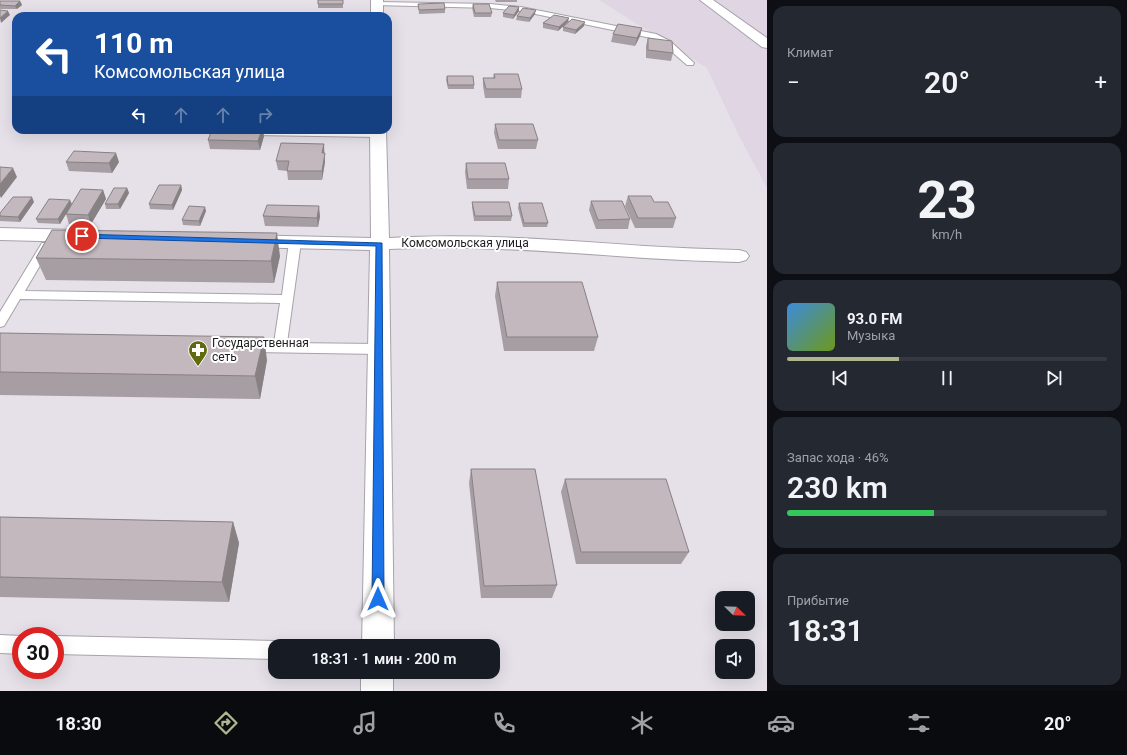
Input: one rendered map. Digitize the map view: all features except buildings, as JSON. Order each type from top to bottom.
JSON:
[{"type":"street","points":[[706,0],[767,44]]},
{"type":"street","points":[[378,134],[380,244],[378,639]]},
{"type":"street","points":[[0,234],[98,236]]},
{"type":"street","name":"Комсомольская улица","points":[[232,240],[380,244],[437,241],[493,242],[544,244],[646,252],[738,256]]},
{"type":"street","points":[[377,679],[377,691]]},
{"type":"lane","points":[[377,7],[490,6],[544,13],[653,36],[667,42],[690,63]]},
{"type":"lane","points":[[0,323],[51,235]]},
{"type":"lane","points":[[280,347],[295,242]]},
{"type":"lane","points":[[16,295],[287,299]]},
{"type":"lane","points":[[232,346],[379,349]]},
{"type":"lane","points":[[0,644],[12,645]]},
{"type":"lane","points":[[64,646],[268,650]]},
{"type":"shaded area","points":[[599,0],[767,0],[767,188],[738,134],[707,68]]},
{"type":"place","name":"Государственная сеть","points":[[198,367]]},
{"type":"route","points":[[82,236],[380,244],[378,599]]}]
